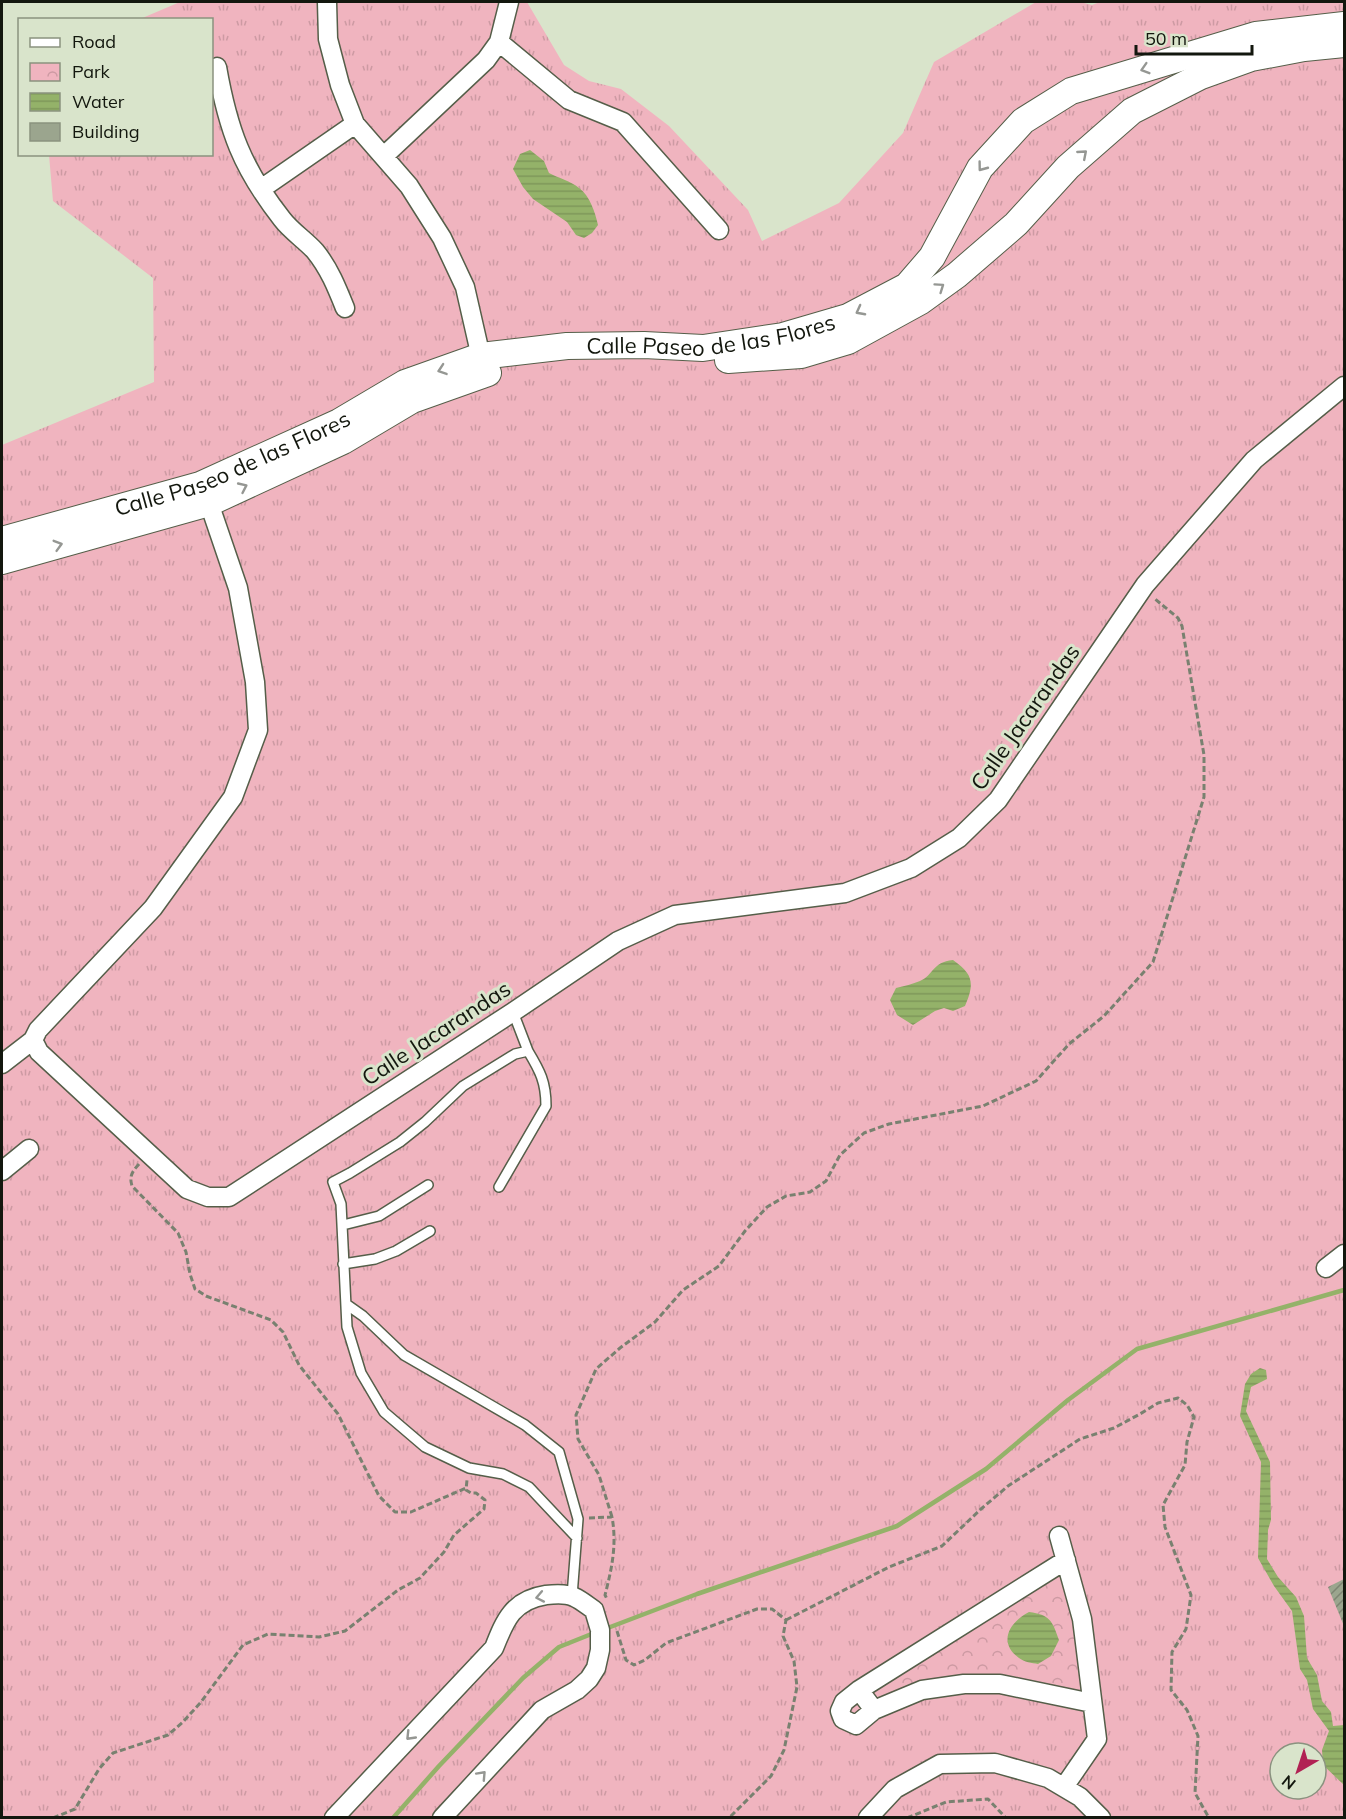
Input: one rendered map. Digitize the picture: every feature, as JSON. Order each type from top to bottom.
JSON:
[{"type":"street","points":[[327,2],[328,39],[340,85],[355,124],[409,186],[442,238],[465,287],[482,365]]},
{"type":"street","points":[[384,156],[486,60],[499,42],[509,2]]},
{"type":"street","name":"Calle Paseo de las Flores","points":[[2,561],[204,494],[339,422],[405,382],[567,346],[644,345],[703,348],[783,336],[848,317],[907,286],[932,257],[980,168],[1023,121],[1071,91],[1256,35],[1344,25]]},
{"type":"street","points":[[499,42],[569,100],[623,122],[719,230]]},
{"type":"street","name":"Calle Paseo de las Flores","points":[[482,365],[504,369],[555,363],[703,361],[801,355],[848,341],[921,301],[957,275],[1016,224],[1068,167],[1132,111],[1201,76],[1251,58],[1305,48],[1344,44]]},
{"type":"street","points":[[217,67],[224,104],[235,141],[247,167],[283,220],[316,252],[333,278],[345,308]]},
{"type":"street","points":[[261,189],[355,124]]},
{"type":"street","name":"Calle Jacarandas","points":[[33,1040],[39,1052],[187,1189],[208,1197],[229,1197],[618,941],[675,915],[845,893],[910,868],[959,838],[998,800],[1142,590],[1254,460],[1344,386]]},
{"type":"street","points":[[2,1064],[33,1040],[38,1030],[153,908],[233,797],[258,730],[255,682],[237,588],[204,494]]},
{"type":"street","name":"Calle Paseo de las Flores","points":[[2,540],[204,494]]},
{"type":"street","points":[[2,1171],[29,1149]]},
{"type":"street","points":[[1326,1268],[1344,1254]]},
{"type":"street","points":[[1059,1536],[1082,1619],[1097,1739],[1064,1788]]},
{"type":"street","points":[[1066,1560],[859,1690],[844,1702],[840,1711],[843,1719],[856,1725],[874,1710],[922,1690],[964,1684],[1000,1684],[1092,1703]]},
{"type":"street","points":[[334,1818],[494,1648],[503,1626],[513,1611],[525,1600],[555,1594],[573,1596],[594,1610],[600,1630],[600,1650],[596,1668],[589,1679],[577,1690],[542,1710],[442,1818]]},
{"type":"street","points":[[859,1690],[874,1710]]},
{"type":"street","points":[[868,1818],[895,1788],[940,1764],[995,1763],[1048,1778],[1080,1797],[1101,1818]]},
{"type":"lane","points":[[499,1187],[546,1106],[546,1091],[542,1075],[528,1051],[513,1012]]},
{"type":"lane","points":[[528,1051],[515,1054],[463,1086],[400,1142],[333,1182],[341,1204],[347,1327],[361,1373],[384,1412],[425,1447],[469,1468],[503,1474],[529,1487],[577,1538]]},
{"type":"lane","points":[[343,1225],[379,1216],[428,1185]]},
{"type":"lane","points":[[343,1264],[375,1259],[396,1251],[430,1231]]},
{"type":"lane","points":[[345,1304],[363,1316],[404,1355],[525,1425],[559,1452],[578,1519],[573,1596]]},
{"type":"path","points":[[605,1595],[615,1549],[615,1533],[599,1475],[578,1439],[576,1415],[596,1369],[655,1322],[683,1290],[719,1266],[745,1231],[767,1207],[786,1196],[810,1192],[826,1181],[840,1155],[864,1133],[889,1124],[982,1106],[1036,1081],[1069,1044],[1104,1016],[1153,962],[1204,797],[1204,755],[1182,626],[1169,609],[1142,590]]},
{"type":"path","points":[[149,1154],[132,1172],[130,1178],[132,1186],[178,1233],[186,1252],[195,1289],[206,1296],[271,1320],[283,1332],[299,1365],[338,1414],[379,1496],[395,1512],[411,1512],[466,1488]]},
{"type":"path","points":[[786,1620],[889,1568],[942,1546],[1008,1486],[1080,1439],[1114,1428],[1158,1402],[1178,1398],[1187,1405],[1194,1417],[1187,1442],[1185,1465],[1163,1505],[1165,1527],[1191,1595],[1186,1629],[1172,1652],[1171,1690],[1187,1710],[1198,1736],[1195,1793],[1209,1818]]},
{"type":"path","points":[[53,1818],[75,1809],[99,1769],[113,1753],[168,1735],[183,1722],[243,1646],[268,1634],[319,1637],[345,1631],[398,1590],[420,1578],[444,1552],[454,1535],[484,1509],[485,1500],[476,1493],[468,1492],[466,1488],[469,1468]]},
{"type":"path","points":[[578,1519],[612,1517]]},
{"type":"path","points":[[622,1646],[626,1660],[633,1665],[645,1660],[666,1643],[757,1609],[772,1609],[786,1620]]},
{"type":"path","points":[[729,1818],[771,1776],[784,1750],[797,1687],[794,1661],[783,1636],[786,1620]]},
{"type":"path","points":[[908,1818],[946,1802],[988,1799],[1006,1818]]},
{"type":"green space","points":[[180,2],[527,2],[564,65],[589,81],[621,89],[669,126],[748,210],[762,241],[839,203],[903,133],[934,62],[1036,2],[1080,2],[1092,5],[1100,2],[1344,2],[1344,1817],[2,1818],[2,445],[154,382],[153,278],[53,201],[49,156],[213,156],[213,18],[142,18]]},
{"type":"green space","points":[[1046,1581],[1056,1581],[1064,1585],[1069,1598],[1080,1672],[1075,1684],[1064,1688],[1042,1680],[1010,1674],[973,1674],[938,1678],[879,1698],[872,1696],[875,1688]]},
{"type":"water","points":[[530,150],[544,161],[549,173],[568,181],[586,195],[594,210],[598,225],[592,233],[584,238],[576,235],[567,222],[533,199],[523,187],[513,169],[520,154]]},
{"type":"water","points":[[953,960],[965,970],[970,980],[970,991],[965,1006],[953,1011],[944,1008],[935,1011],[913,1025],[897,1015],[890,1000],[896,988],[920,981],[941,963]]},
{"type":"water","points":[[1260,1368],[1266,1370],[1267,1379],[1251,1387],[1246,1411],[1270,1462],[1271,1520],[1268,1530],[1267,1559],[1278,1577],[1296,1597],[1304,1616],[1307,1658],[1317,1675],[1322,1701],[1331,1712],[1333,1726],[1344,1725],[1344,1785],[1328,1770],[1328,1741],[1325,1741],[1329,1731],[1313,1709],[1307,1680],[1300,1669],[1292,1611],[1258,1558],[1261,1462],[1240,1416],[1245,1384],[1251,1374]]},
{"type":"water","points":[[1029,1612],[1046,1617],[1059,1640],[1051,1656],[1038,1664],[1019,1658],[1012,1652],[1007,1639],[1016,1621]]},
{"type":"building","points":[[1344,1579],[1344,1626],[1328,1587]]},
{"type":"waterway","points":[[605,1629],[697,1594],[897,1526],[986,1469],[1068,1400],[1137,1349],[1344,1290]]},
{"type":"waterway","points":[[393,1818],[523,1678],[559,1647],[594,1633]]}]
